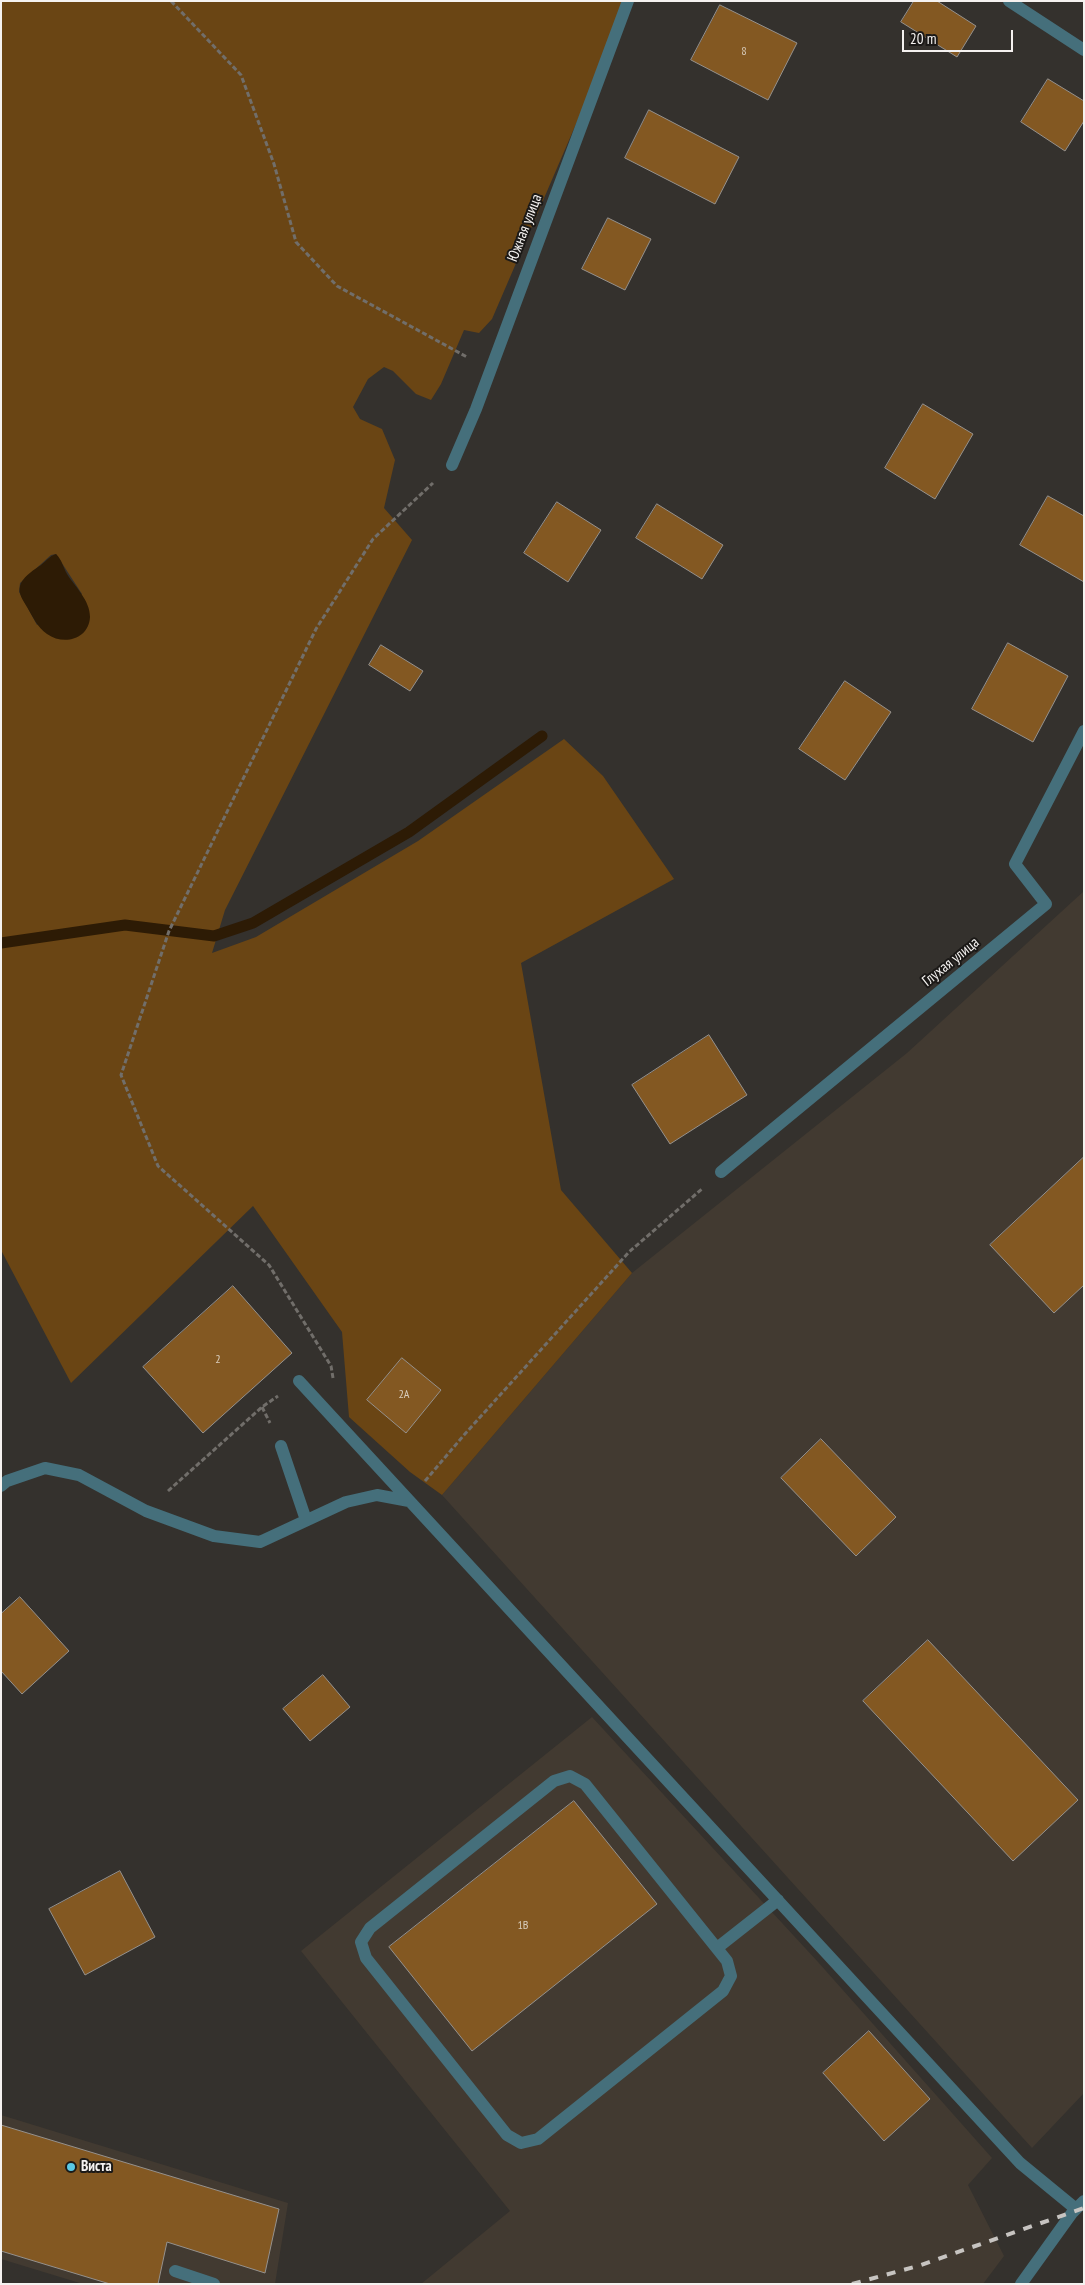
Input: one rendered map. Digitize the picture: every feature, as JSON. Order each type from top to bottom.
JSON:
[{"type":"street","name":"Южная улица","points":[[452,465],[476,409],[628,1]]},
{"type":"street","points":[[1009,1],[1084,50]]},
{"type":"street","name":"Глухая улица","points":[[721,1172],[1046,904],[1015,864],[1084,731]]},
{"type":"street","points":[[299,1381],[1020,2163],[1080,2205],[1021,2284]]},
{"type":"street","points":[[281,1446],[306,1520]]},
{"type":"street","points":[[1,1486],[7,1481],[45,1468],[79,1475],[146,1511],[214,1536],[260,1542],[346,1502],[377,1495],[409,1500]]},
{"type":"street","points":[[570,1776],[585,1784],[717,1948],[727,1961],[731,1976],[723,1992],[538,2139],[521,2143],[507,2135],[366,1958],[361,1942],[370,1928],[385,1915],[554,1781],[570,1776]]},
{"type":"street","points":[[717,1948],[778,1900]]},
{"type":"street","points":[[174,2271],[214,2284]]},
{"type":"path","points":[[171,1],[241,74],[274,164],[296,242],[337,286],[436,342],[490,368]]},
{"type":"path","points":[[340,1425],[331,1366],[269,1264],[158,1166],[122,1075],[169,931],[316,629],[373,539],[452,465]]},
{"type":"path","points":[[409,1500],[470,1427],[629,1252],[721,1172]]},
{"type":"path","points":[[146,1511],[262,1407],[299,1381],[331,1366]]},
{"type":"shaded area","points":[[1,1],[622,1],[619,24],[492,319],[479,333],[464,330],[441,384],[431,400],[416,394],[393,371],[384,367],[368,379],[353,407],[360,419],[382,429],[395,460],[384,508],[412,540],[225,910],[212,953],[256,937],[418,841],[564,739],[603,776],[674,879],[521,963],[561,1190],[632,1273],[442,1495],[410,1472],[349,1417],[342,1332],[253,1206],[71,1383],[1,1250]],"holes":[[[56,554],[82,594],[37,625],[19,592],[20,583],[51,555]]]},
{"type":"shaded area","points":[[56,554],[67,574],[85,599],[90,617],[89,625],[85,631],[75,638],[68,640],[54,638],[40,628],[22,599],[20,592],[21,583],[25,578]]},
{"type":"shaded area","points":[[1084,891],[1084,2093],[1032,2148],[442,1495],[632,1273],[907,1053]]},
{"type":"shaded area","points":[[592,1717],[818,1962],[992,2158],[968,2185],[1004,2256],[983,2284],[421,2284],[510,2211],[301,1951]]},
{"type":"shaded area","name":"Виста","points":[[1,2115],[288,2203],[275,2284],[83,2284],[1,2259]]},
{"type":"building","points":[[914,1],[937,1],[976,26],[957,57],[901,22]]},
{"type":"building","points":[[720,5],[797,43],[768,100],[691,60]]},
{"type":"building","points":[[1048,79],[1084,101],[1084,121],[1065,151],[1021,122]]},
{"type":"building","points":[[649,110],[739,157],[715,204],[625,158]]},
{"type":"building","points":[[608,218],[651,239],[625,290],[582,269]]},
{"type":"building","points":[[923,404],[973,434],[935,499],[885,468]]},
{"type":"building","points":[[1048,496],[1084,516],[1084,582],[1020,545]]},
{"type":"building","points":[[557,502],[601,530],[568,582],[524,553]]},
{"type":"building","points":[[657,504],[723,545],[702,579],[636,538]]},
{"type":"building","points":[[1008,643],[1068,676],[1033,742],[972,709]]},
{"type":"building","points":[[381,645],[423,671],[410,691],[369,665]]},
{"type":"building","points":[[845,681],[891,712],[845,780],[799,749]]},
{"type":"building","points":[[709,1035],[747,1095],[670,1144],[632,1085]]},
{"type":"building","points":[[1084,1157],[1084,1285],[1054,1313],[990,1245]]},
{"type":"building","points":[[233,1286],[292,1353],[203,1433],[143,1367]]},
{"type":"building","points":[[402,1358],[441,1390],[406,1433],[367,1400]]},
{"type":"building","points":[[821,1439],[896,1517],[856,1556],[781,1478]]},
{"type":"building","points":[[20,1597],[69,1651],[22,1694],[1,1671],[1,1614]]},
{"type":"building","points":[[928,1640],[1078,1800],[1013,1861],[863,1701]]},
{"type":"building","points":[[323,1675],[350,1707],[310,1741],[283,1709]]},
{"type":"building","points":[[574,1801],[657,1904],[472,2051],[389,1947]]},
{"type":"building","points":[[120,1871],[155,1937],[85,1975],[49,1909]]},
{"type":"building","points":[[869,2031],[930,2099],[884,2141],[823,2073]]},
{"type":"building","name":"Виста","points":[[1,2125],[279,2209],[265,2273],[167,2242],[158,2284],[110,2284],[1,2251]]},
{"type":"waterway","points":[[1,943],[125,925],[214,936],[253,923],[409,832],[542,736]]},
{"type":"railway","points":[[852,2284],[918,2266],[1084,2208]]},
{"type":"place","name":"Виста","points":[[71,2167]]}]
